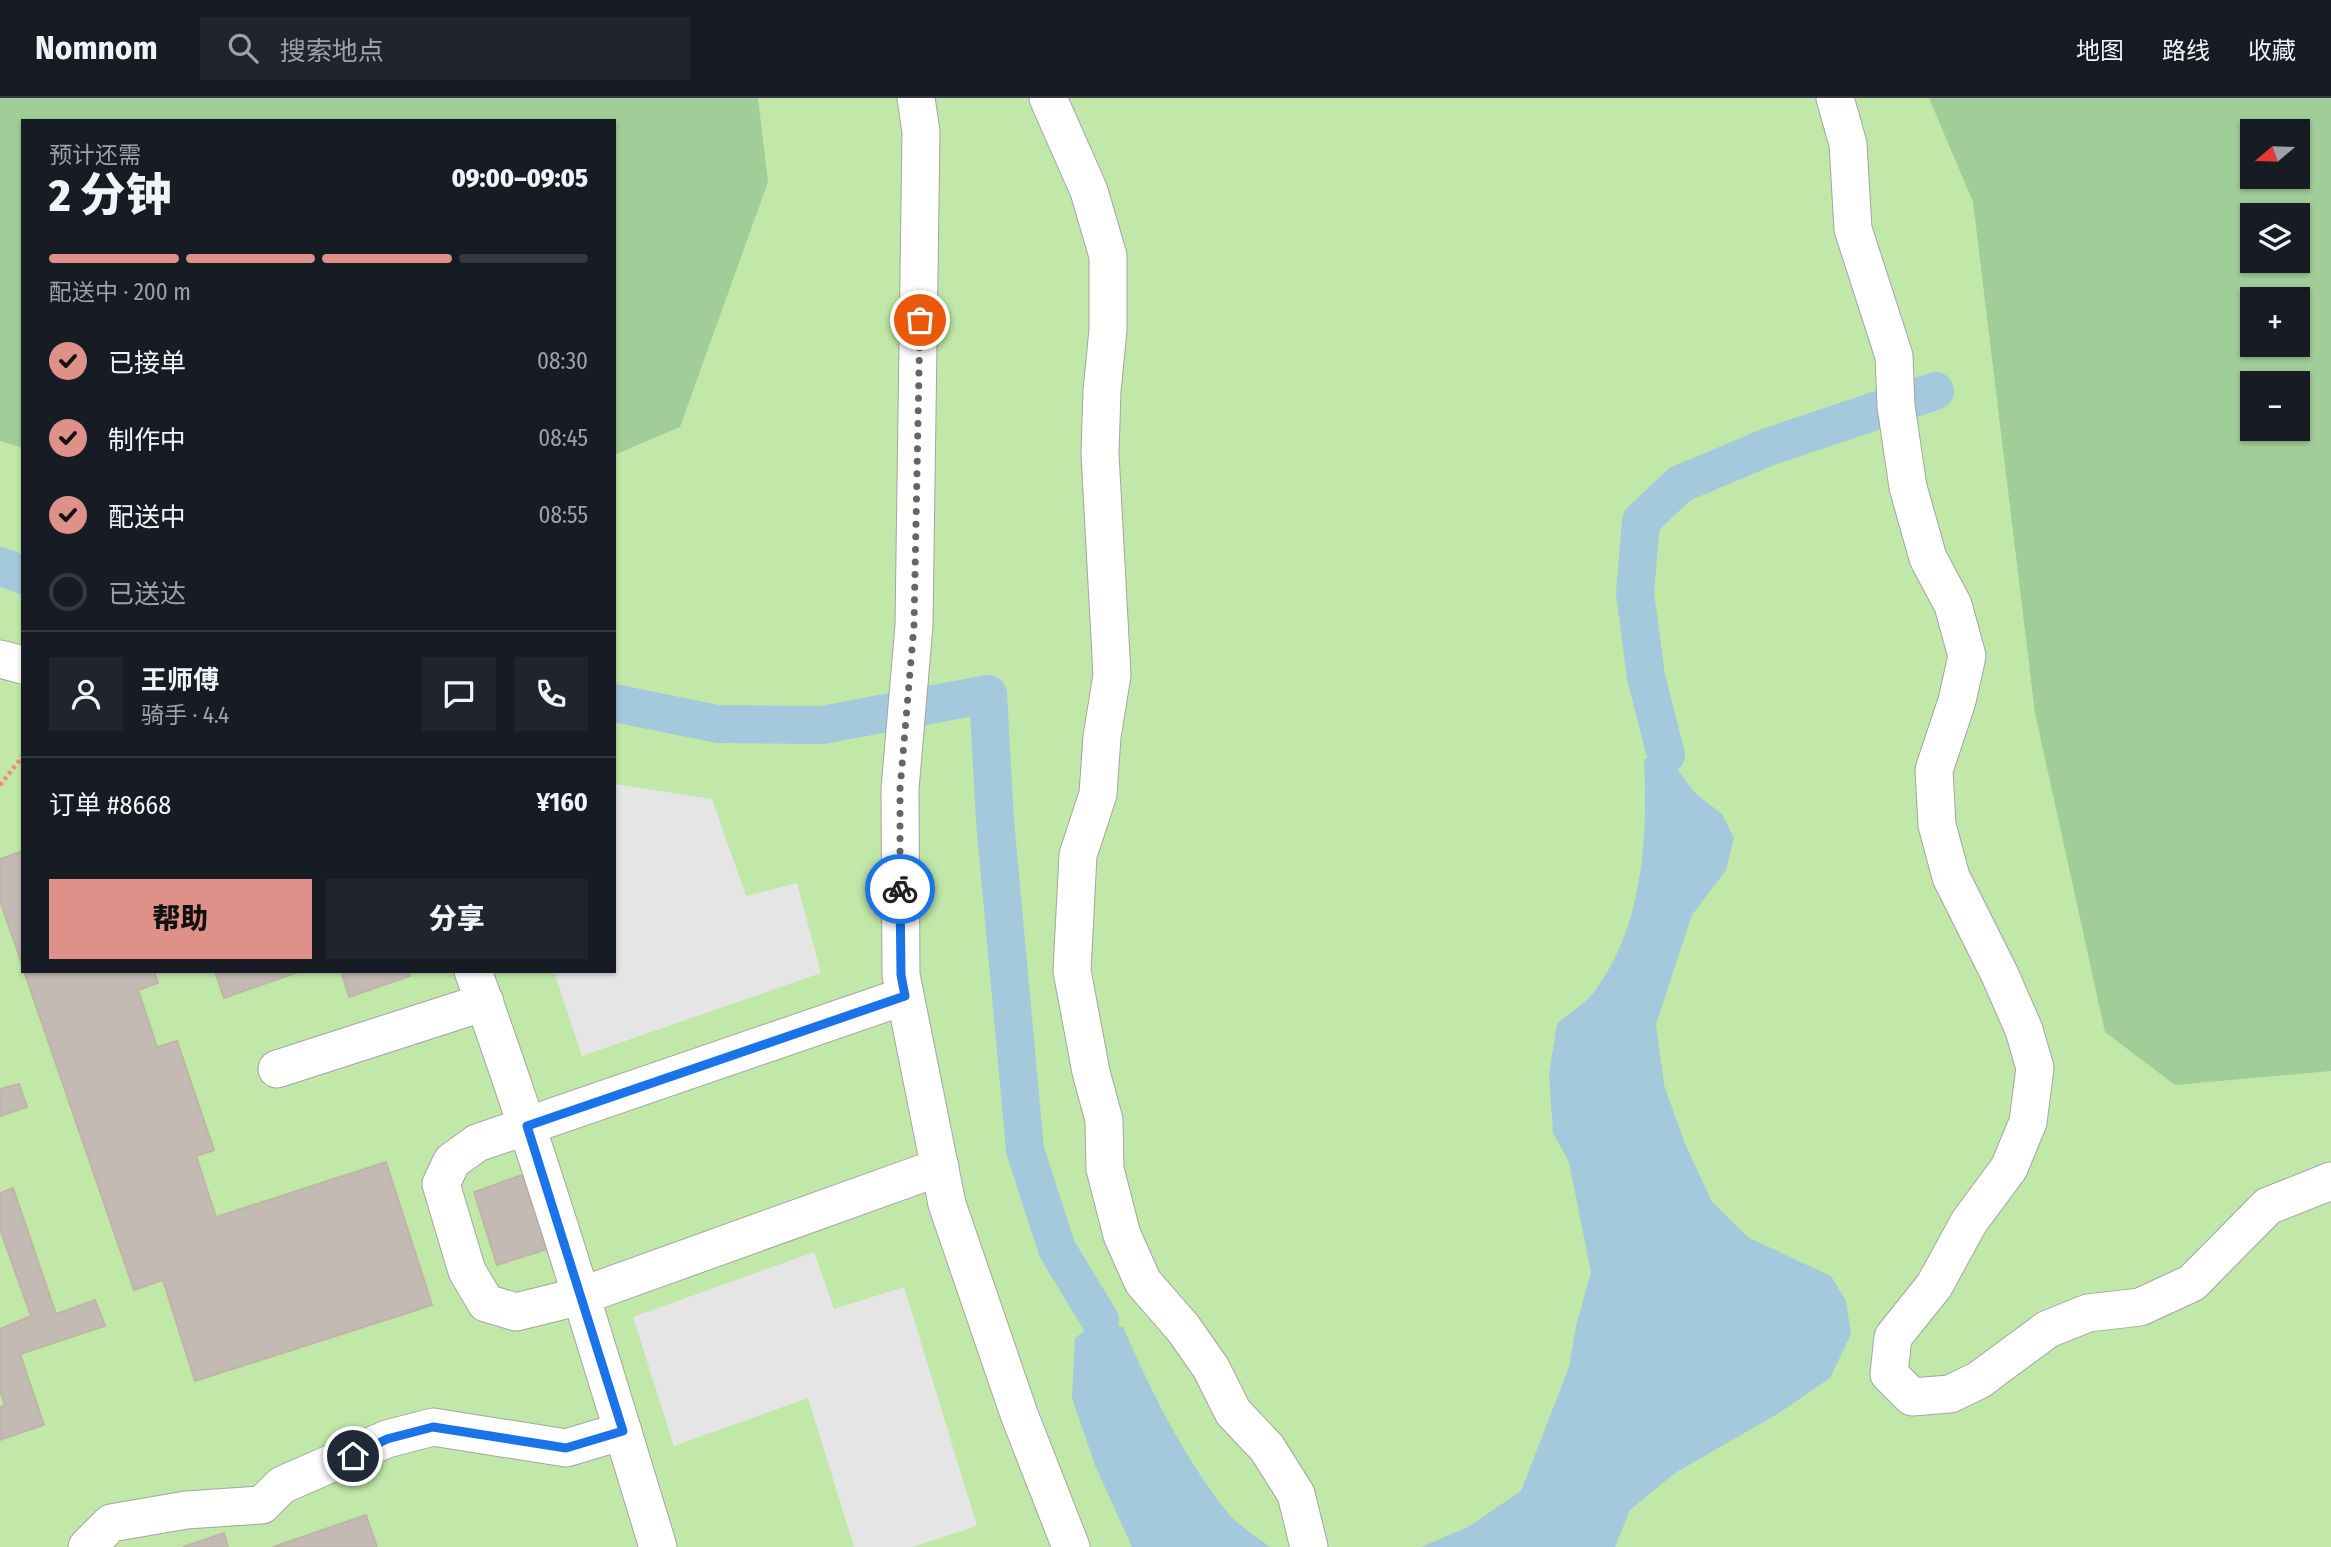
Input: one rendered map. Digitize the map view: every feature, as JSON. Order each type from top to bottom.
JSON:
[{"type":"street","points":[[916,98],[921,145],[914,625],[901,772],[901,975],[947,1204],[1010,1387],[1071,1547]]},
{"type":"street","points":[[1048,98],[1089,191],[1108,256],[1108,330],[1100,454],[1112,675],[1102,737],[1098,794],[1078,855],[1072,971],[1091,1072],[1104,1120],[1105,1170],[1122,1235],[1143,1282],[1183,1328],[1212,1368],[1233,1412],[1274,1460],[1296,1494],[1309,1545]]},
{"type":"street","points":[[1835,98],[1848,144],[1853,229],[1894,356],[1899,426],[1908,487],[1925,546],[1953,605],[1967,656],[1957,701],[1934,770],[1937,825],[1951,877],[2000,975],[2024,1030],[2035,1068],[2028,1122],[2009,1168],[1969,1223],[1934,1286],[1894,1337],[1889,1374],[1912,1397],[1950,1394],[1979,1380],[2048,1329],[2088,1313],[2140,1307],[2192,1283],[2267,1206],[2331,1181]]},
{"type":"street","points":[[0,659],[21,664]]},
{"type":"street","points":[[277,1069],[479,987],[527,1126],[623,1431],[649,1545]]},
{"type":"street","points":[[905,996],[477,1143],[452,1161],[441,1184],[467,1271],[486,1303],[516,1312],[581,1296],[940,1167]]},
{"type":"street","points":[[86,1547],[111,1523],[186,1510],[262,1504],[282,1485],[387,1439],[433,1427],[566,1448],[623,1431]]},
{"type":"path","points":[[0,786],[21,759]]},
{"type":"green space","points":[[0,98],[2101,98],[2331,945],[2331,1547],[0,1547]]},
{"type":"green space","points":[[0,98],[758,98],[768,182],[680,427],[616,454],[616,119],[21,119],[21,447],[0,441]]},
{"type":"green space","points":[[1929,98],[2331,98],[2331,1071],[2175,1085],[2105,1032],[2035,713],[1973,202]]},
{"type":"shaded area","points":[[616,784],[712,799],[746,896],[797,883],[821,973],[582,1056],[555,973],[616,973]]},
{"type":"shaded area","points":[[814,1252],[834,1309],[904,1287],[977,1526],[912,1547],[854,1547],[808,1398],[674,1446],[633,1317]]},
{"type":"water","points":[[1666,755],[1696,794],[1722,814],[1734,838],[1726,870],[1692,915],[1656,1024],[1664,1085],[1685,1144],[1712,1202],[1749,1238],[1831,1276],[1846,1301],[1851,1334],[1830,1378],[1779,1413],[1675,1473],[1630,1510],[1615,1547],[1421,1547],[1468,1527],[1521,1491],[1569,1367],[1576,1326],[1591,1272],[1569,1162],[1553,1133],[1549,1074],[1557,1024],[1594,992],[1623,939],[1639,881],[1643,850],[1644,759]]},
{"type":"water","points":[[1100,1320],[1123,1327],[1157,1399],[1197,1470],[1232,1518],[1270,1547],[1132,1547],[1095,1465],[1072,1398],[1075,1338]]},
{"type":"building","points":[[21,852],[21,961],[0,901],[0,859]]},
{"type":"building","points":[[25,973],[155,973],[158,983],[138,990],[157,1047],[177,1041],[214,1150],[196,1156],[216,1217],[386,1162],[432,1305],[195,1381],[163,1280],[134,1290]]},
{"type":"building","points":[[216,973],[295,973],[224,998]]},
{"type":"building","points":[[342,973],[409,973],[410,976],[349,997]]},
{"type":"building","points":[[19,1084],[27,1107],[0,1116],[0,1089]]},
{"type":"building","points":[[522,1175],[547,1249],[497,1265],[474,1192]]},
{"type":"building","points":[[13,1188],[56,1314],[95,1300],[105,1326],[20,1354],[44,1425],[0,1440],[0,1407],[5,1405],[0,1391],[0,1329],[31,1316],[0,1229],[0,1193]]},
{"type":"building","points":[[366,1515],[377,1547],[273,1547]]},
{"type":"building","points":[[224,1533],[228,1547],[183,1547]]},
{"type":"waterway","points":[[1666,755],[1646,677],[1635,593],[1641,521],[1680,484],[1768,447],[1935,391]]},
{"type":"waterway","points":[[0,566],[21,574]]},
{"type":"waterway","points":[[616,703],[718,724],[822,725],[988,694],[995,821],[1025,1150],[1057,1249],[1100,1320]]},
{"type":"way so far","points":[[900,889],[900,789],[914,625],[920,320]]},
{"type":"route","points":[[353,1456],[387,1439],[433,1427],[566,1448],[623,1431],[578,1281],[527,1126],[905,996],[901,975],[900,889]]}]
